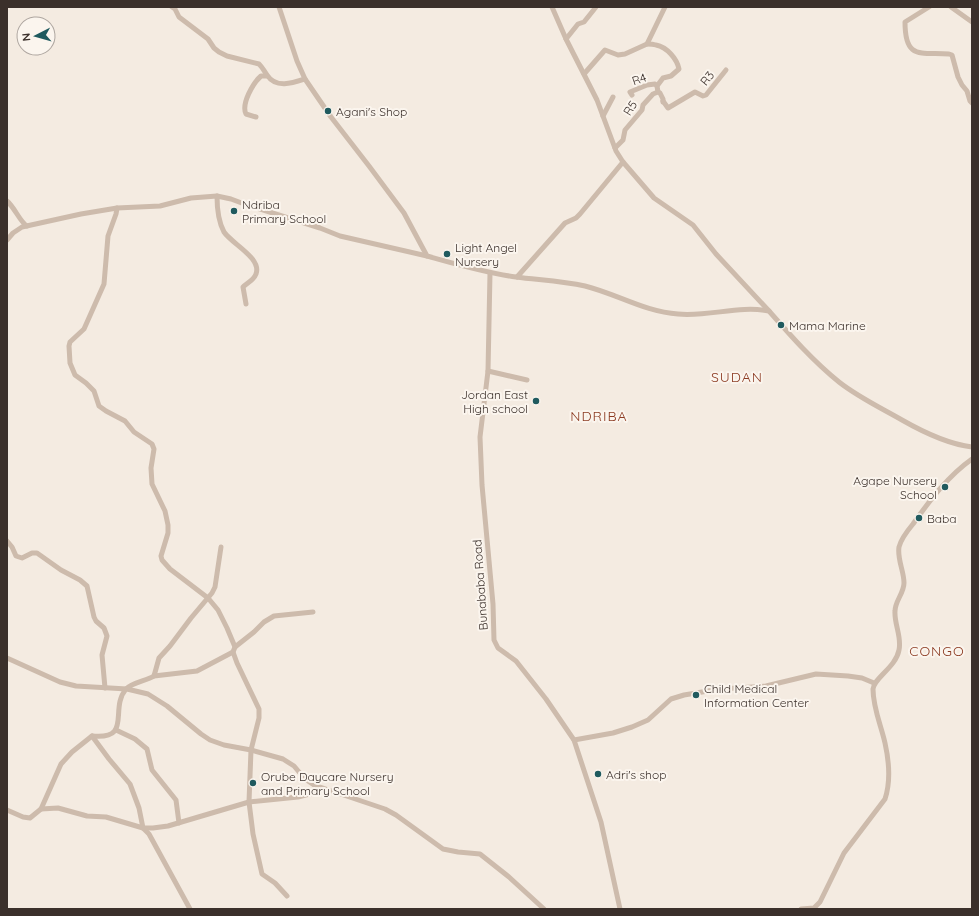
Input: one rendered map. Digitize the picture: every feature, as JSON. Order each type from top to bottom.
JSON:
[{"type":"street","points":[[172,7],[176,9],[179,17],[208,39],[214,48],[219,52],[227,56],[260,64],[267,76],[278,84],[306,80]]},
{"type":"street","points":[[279,7],[297,61],[306,80],[331,118],[404,213],[427,256]]},
{"type":"street","points":[[552,7],[566,39],[597,100],[615,148],[623,162],[654,198],[693,225],[716,254],[799,345],[840,382],[852,391],[910,424],[939,438],[972,448]]},
{"type":"street","points":[[566,39],[578,24],[584,22],[596,7]]},
{"type":"street","points":[[647,44],[665,7]]},
{"type":"street","points":[[929,7],[905,22],[908,45],[915,52],[922,54],[952,55],[962,85],[967,91],[972,103]]},
{"type":"street","points":[[951,7],[972,22]]},
{"type":"street","points":[[584,74],[605,50],[618,55],[625,54],[647,44],[656,44],[671,54],[679,69],[670,76],[663,78],[657,86],[658,92]]},
{"type":"street","name":"R3","points":[[658,92],[662,95],[663,102],[668,108],[695,92],[703,96],[706,95],[726,70]]},
{"type":"street","points":[[256,117],[245,113],[246,102],[255,82],[261,76],[267,76]]},
{"type":"street","name":"R4","points":[[632,94],[630,92],[647,85],[655,84],[657,86]]},
{"type":"street","name":"R5","points":[[615,148],[623,140],[625,130],[642,110],[643,105],[653,94],[658,92]]},
{"type":"street","points":[[603,116],[613,97]]},
{"type":"street","points":[[517,277],[565,223],[576,218],[580,214],[623,162]]},
{"type":"street","points":[[217,196],[218,215],[225,233],[232,241],[249,254],[256,266],[257,270],[255,277],[243,288],[246,304]]},
{"type":"street","points":[[7,240],[18,230],[27,226],[117,208],[150,207],[165,205],[191,198],[217,196],[231,199],[340,236],[427,256],[490,273],[567,282],[585,286],[601,290],[625,301],[671,314],[701,314],[740,309],[769,311]]},
{"type":"street","points":[[7,201],[18,214],[23,224],[27,226]]},
{"type":"street","points":[[117,208],[108,236],[104,284],[84,329],[70,342],[70,363],[74,375],[86,383],[94,391],[99,406],[125,420],[134,432],[152,444],[154,449],[151,468],[152,484],[165,511],[168,525],[168,533],[161,556],[162,560],[165,565],[208,598],[221,615],[234,649],[237,663],[259,709],[259,718],[251,750],[249,802],[253,834],[262,874],[275,883],[287,896]]},
{"type":"street","name":"Bunababa Road","points":[[490,273],[488,371],[480,436],[482,485],[493,604],[494,640],[498,648],[516,661],[546,698],[574,740],[601,822],[620,909]]},
{"type":"street","points":[[488,371],[527,380]]},
{"type":"street","points":[[802,909],[814,908],[820,902],[844,853],[885,799],[888,790],[889,765],[885,742],[876,714],[874,683],[895,662],[899,651],[900,642],[894,612],[904,584],[899,558],[900,546],[906,533],[940,489],[972,459]]},
{"type":"street","points":[[7,541],[16,556],[22,558],[32,553],[37,553],[60,570],[80,580],[87,586],[94,617],[96,621],[104,628],[107,636],[102,655],[105,688]]},
{"type":"street","points":[[154,676],[159,658],[212,593],[217,581],[221,547]]},
{"type":"street","points":[[7,810],[23,817],[30,818],[41,809],[61,764],[66,758],[92,736],[106,736],[112,734],[116,730],[121,700],[127,688],[154,676],[197,670],[234,649],[269,618],[274,616],[313,612]]},
{"type":"street","points":[[7,658],[60,682],[84,687],[127,688],[148,694],[159,700],[210,740],[224,745],[251,750],[288,762],[309,783],[385,809],[396,815],[443,849],[480,854],[509,877],[544,909]]},
{"type":"street","points":[[574,740],[613,733],[632,727],[648,720],[671,699],[684,695],[720,689],[766,686],[816,674],[862,678],[874,683]]},
{"type":"street","points":[[116,730],[136,739],[147,749],[152,770],[176,800],[179,823]]},
{"type":"street","points":[[92,736],[130,784],[139,808],[143,828],[149,834],[190,909]]},
{"type":"street","points":[[41,809],[63,809],[87,816],[110,818],[143,828],[153,828],[179,823],[249,802],[298,797],[326,790]]},
{"type":"street","points":[[149,834],[153,828]]},
{"type":"place","name":"Agani's Shop","points":[[328,111]]},
{"type":"place","name":"Ndriba Primary School","points":[[234,211]]},
{"type":"place","name":"Light Angel Nursery","points":[[447,254]]},
{"type":"place","name":"Mama Marine","points":[[781,325]]},
{"type":"place","name":"Jordan East High school","points":[[536,401]]},
{"type":"place","name":"Agape Nursery School","points":[[945,487]]},
{"type":"place","name":"Baba","points":[[919,518]]},
{"type":"place","name":"Child Medical Information Center","points":[[696,695]]},
{"type":"place","name":"Adri's shop","points":[[598,774]]},
{"type":"place","name":"Orube Daycare Nursery and Primary School","points":[[253,783]]},
{"type":"district","name":"SUDAN","points":[[737,377]]},
{"type":"district","name":"NDRIBA","points":[[599,416]]},
{"type":"district","name":"CONGO","points":[[937,651]]}]
